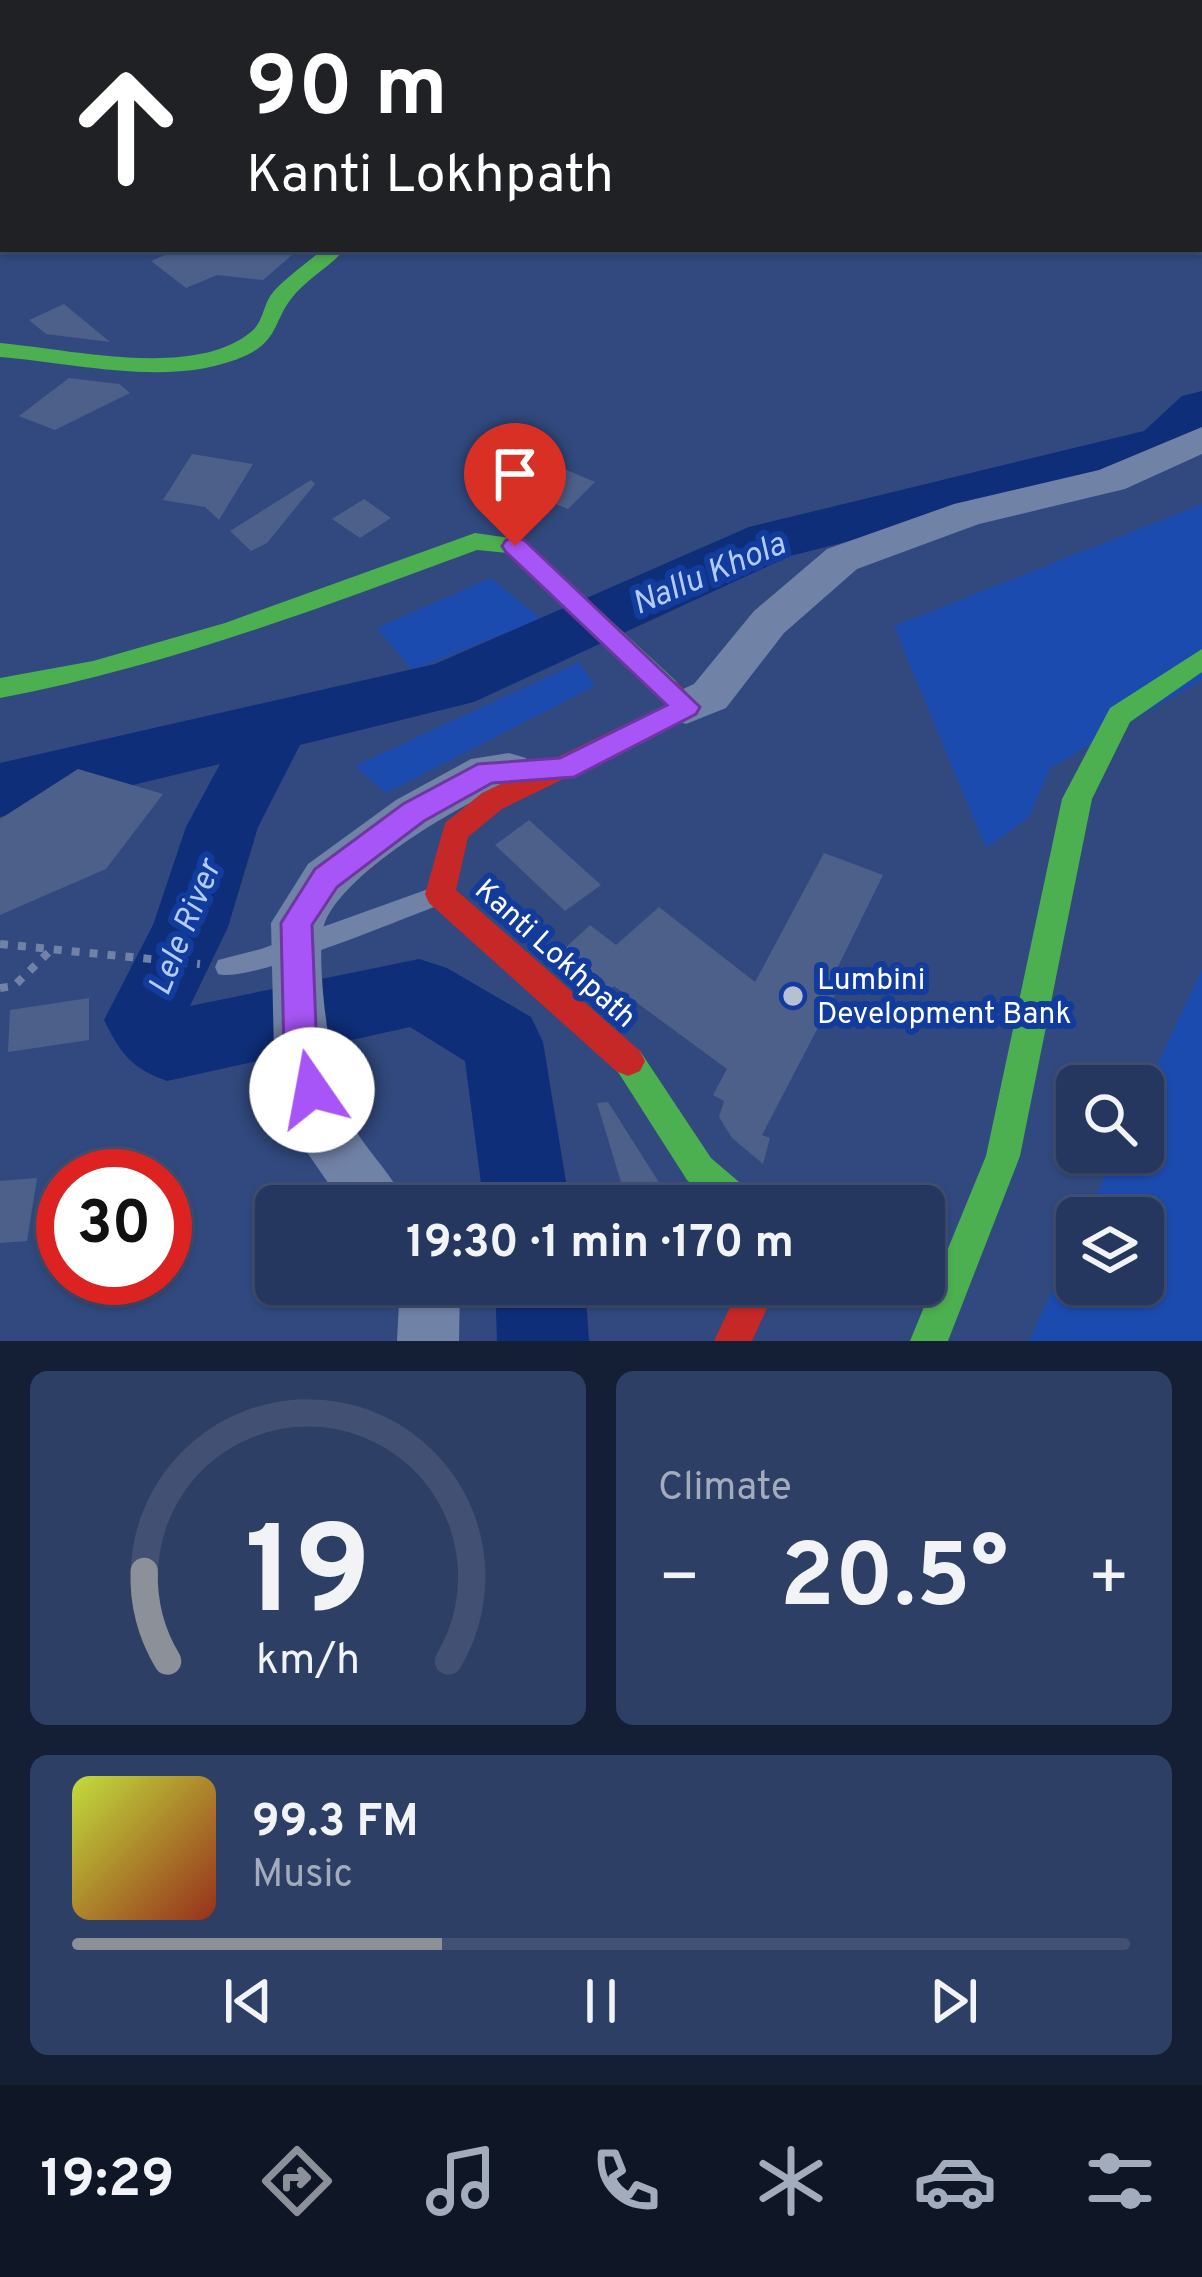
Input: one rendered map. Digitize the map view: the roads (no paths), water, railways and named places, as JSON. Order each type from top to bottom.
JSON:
[{"type":"main road","points":[[0,350],[44,351],[111,364],[155,364],[250,349],[278,322],[280,297],[332,252]]},
{"type":"main road","points":[[0,688],[93,671],[234,630],[443,549],[476,541],[515,546],[686,707]]},
{"type":"main road","points":[[929,1341],[1003,1156],[1077,799],[1120,715],[1202,659]]},
{"type":"main road","name":"Kanti Lokhpath","points":[[686,707],[492,801],[455,831],[440,894],[638,1070],[700,1169],[717,1185]]},
{"type":"main road","points":[[733,1341],[750,1305]]},
{"type":"street","points":[[686,707],[710,696],[769,622],[842,559],[968,513],[1112,479],[1202,439]]},
{"type":"street","points":[[362,1185],[322,1127],[301,1053],[297,923],[326,878],[413,812],[488,772],[564,769]]},
{"type":"street","points":[[428,1341],[429,1305]]},
{"type":"lane","points":[[227,967],[262,959],[440,894]]},
{"type":"waterway","name":"Nallu Khola","points":[[276,726],[450,685],[771,541],[1164,444],[1202,408]]},
{"type":"waterway","name":"Nallu Khola","points":[[0,790],[276,726]]},
{"type":"waterway","name":"Lele River","points":[[276,726],[222,827],[190,927],[144,1020],[167,1046],[419,992],[503,1042],[524,1185]]},
{"type":"waterway","name":"Lele River","points":[[541,1305],[543,1341]]},
{"type":"place","name":"Lumbini Development Bank","points":[[793,996]]}]
